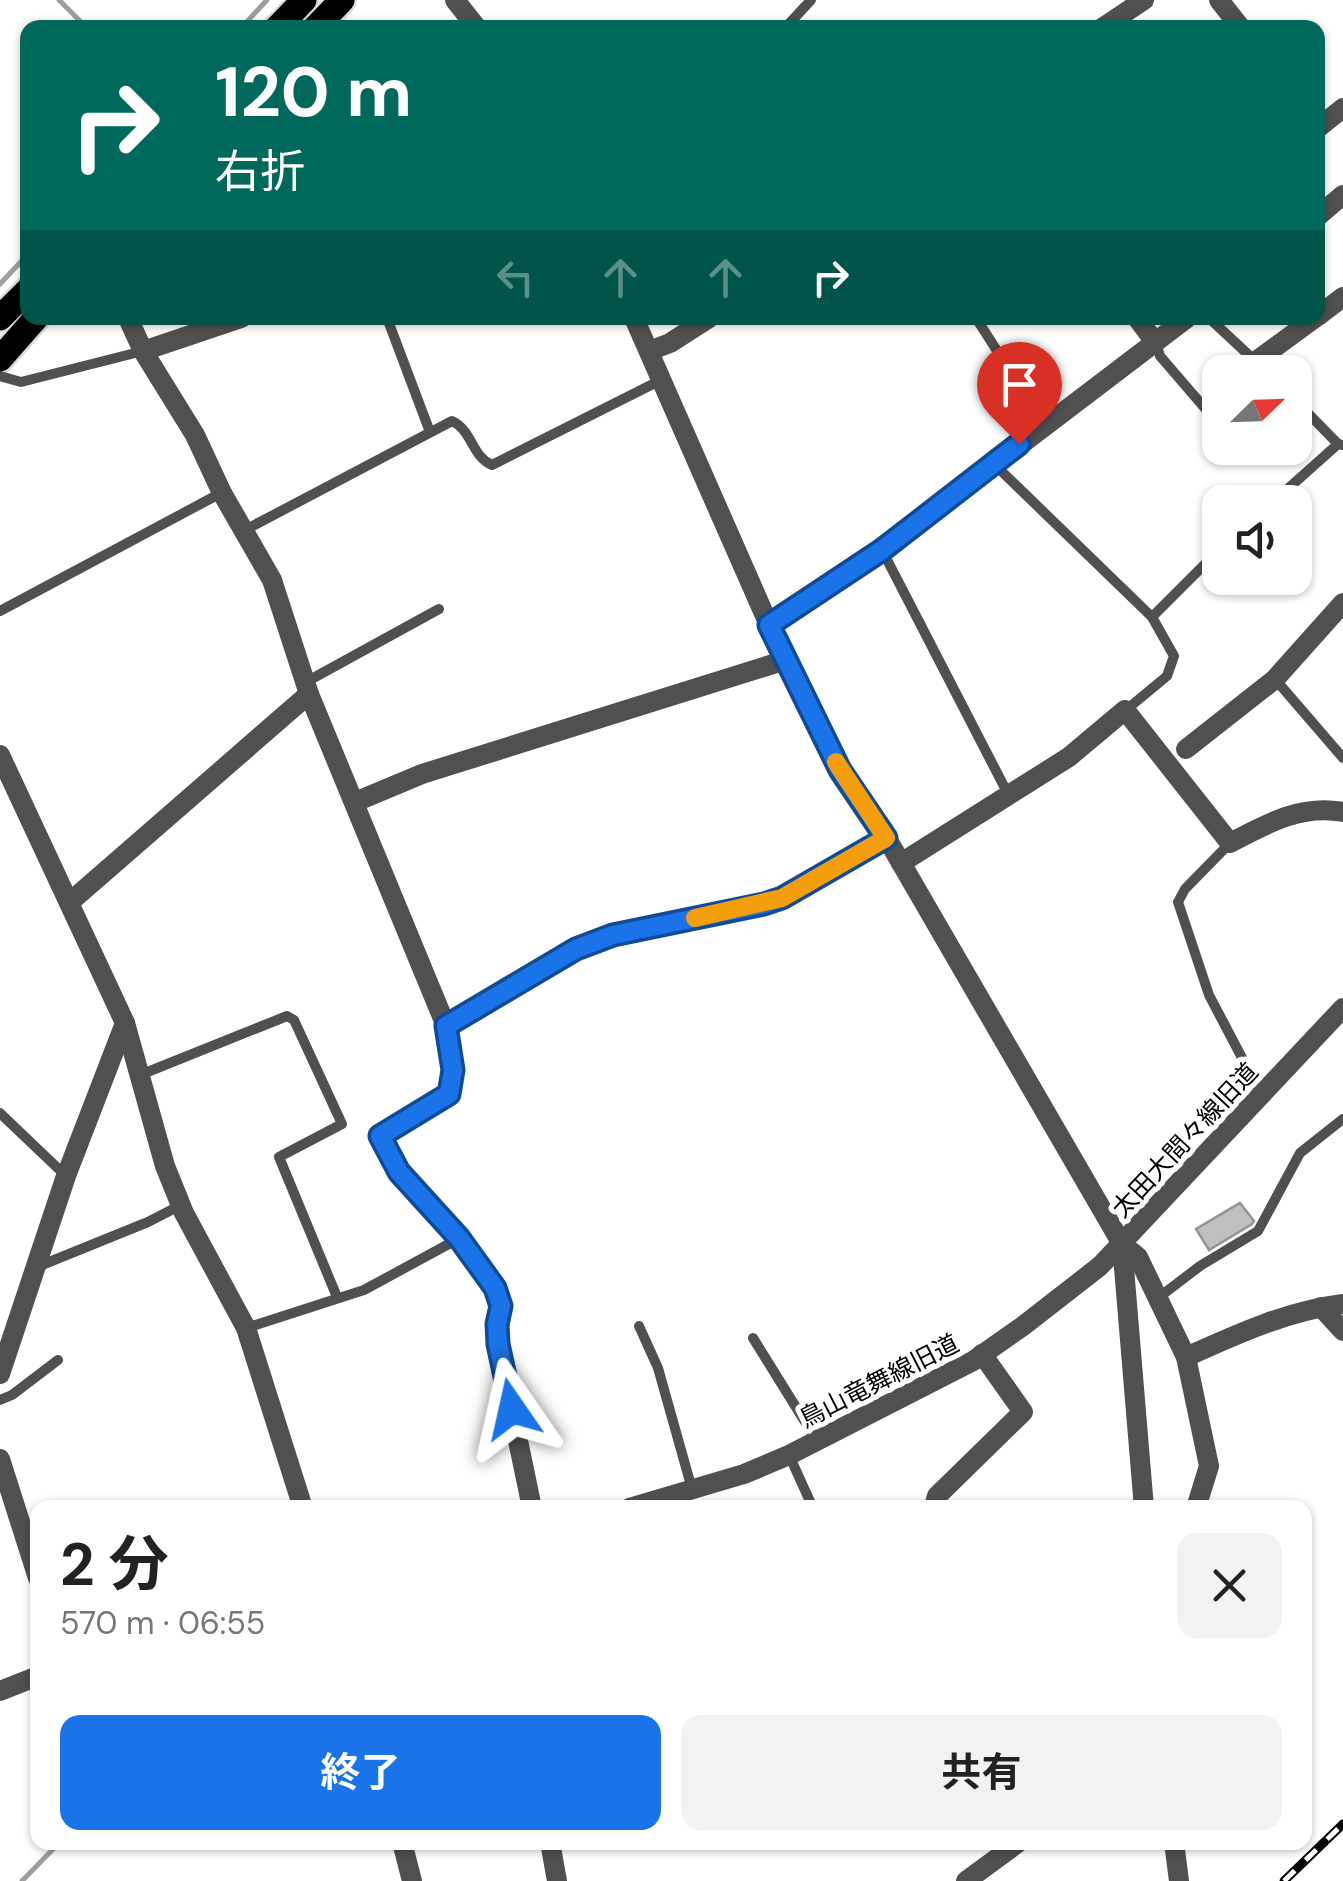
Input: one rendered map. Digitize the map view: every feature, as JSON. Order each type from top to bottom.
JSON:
[{"type":"main road","points":[[285,20],[304,0]]},
{"type":"main road","points":[[323,20],[342,0]]},
{"type":"main road","points":[[0,318],[20,298]]},
{"type":"main road","points":[[0,359],[30,325]]},
{"type":"street","points":[[455,0],[471,20]]},
{"type":"street","points":[[1114,20],[1144,0]]},
{"type":"street","points":[[1219,0],[1235,20]]},
{"type":"street","points":[[131,325],[272,580],[307,688],[446,1026]]},
{"type":"street","points":[[142,351],[220,325]]},
{"type":"street","points":[[637,325],[769,625],[840,770],[901,862],[1122,1244],[1138,1257],[1186,1357],[1209,1466],[1198,1500]]},
{"type":"street","points":[[649,351],[670,344],[698,325]]},
{"type":"street","points":[[1142,325],[1155,342]]},
{"type":"street","points":[[769,625],[882,550],[1174,325]]},
{"type":"street","points":[[1275,355],[1307,325]]},
{"type":"street","points":[[1186,750],[1275,679],[1343,603]]},
{"type":"street","points":[[355,802],[422,774],[786,660]]},
{"type":"street","points":[[70,902],[307,688]]},
{"type":"street","points":[[901,862],[1068,757],[1125,710],[1230,843],[1280,816],[1343,811]]},
{"type":"street","points":[[0,755],[125,1023],[180,1205],[246,1328],[300,1500]]},
{"type":"street","name":"太田大間々線旧道","points":[[1143,1500],[1122,1244],[1343,1008]]},
{"type":"street","points":[[0,1374],[66,1176],[125,1023]]},
{"type":"street","points":[[380,1136],[399,1172],[459,1238],[495,1288],[501,1306],[498,1344],[530,1500]]},
{"type":"street","name":"鳥山竜舞線旧道","points":[[681,1497],[789,1455],[982,1354],[1100,1266],[1122,1244]]},
{"type":"street","points":[[1186,1357],[1306,1309],[1343,1304]]},
{"type":"street","points":[[1321,1307],[1343,1331]]},
{"type":"street","points":[[937,1500],[1023,1412],[982,1354]]},
{"type":"street","points":[[0,1459],[30,1553]]},
{"type":"street","points":[[0,1691],[30,1679]]},
{"type":"street","points":[[404,1850],[412,1881]]},
{"type":"street","points":[[552,1850],[558,1881]]},
{"type":"street","points":[[966,1881],[1009,1850]]},
{"type":"street","points":[[1175,1850],[1178,1881]]},
{"type":"lane","points":[[793,20],[812,0]]},
{"type":"lane","points":[[390,325],[430,432]]},
{"type":"lane","points":[[980,325],[1044,424]]},
{"type":"lane","points":[[1217,325],[1249,355]]},
{"type":"lane","points":[[1155,342],[1160,356],[1202,405]]},
{"type":"lane","points":[[0,376],[21,382],[142,351]]},
{"type":"lane","points":[[245,530],[452,421],[462,426],[484,462],[492,465],[662,380]]},
{"type":"lane","points":[[1294,485],[1341,445],[1312,417]]},
{"type":"lane","points":[[994,464],[1152,617],[1174,656],[1167,676],[1125,710]]},
{"type":"lane","points":[[0,611],[222,493]]},
{"type":"lane","points":[[882,550],[1008,794]]},
{"type":"lane","points":[[1152,617],[1202,567]]},
{"type":"lane","points":[[307,688],[439,609]]},
{"type":"lane","points":[[1275,679],[1343,758]]},
{"type":"lane","points":[[1166,765],[1186,750]]},
{"type":"lane","points":[[380,1136],[449,1094],[453,1070],[446,1026],[576,949],[613,935],[782,898],[886,838]]},
{"type":"lane","points":[[1230,843],[1178,902],[1209,995],[1262,1095]]},
{"type":"lane","points":[[139,1076],[287,1016],[294,1020],[342,1124],[278,1157],[336,1298]]},
{"type":"lane","points":[[0,1113],[66,1176]]},
{"type":"lane","points":[[1156,1300],[1200,1266],[1258,1232],[1300,1154],[1343,1119]]},
{"type":"lane","points":[[37,1267],[180,1205]]},
{"type":"lane","points":[[246,1328],[364,1290],[459,1238]]},
{"type":"lane","points":[[639,1326],[658,1368],[681,1497]]},
{"type":"lane","points":[[753,1338],[817,1441]]},
{"type":"lane","points":[[0,1400],[58,1360]]},
{"type":"lane","points":[[789,1455],[809,1500]]},
{"type":"building","points":[[1240,1203],[1254,1221],[1209,1250],[1196,1229]]},
{"type":"waterway","points":[[59,0],[79,20]]},
{"type":"waterway","points":[[248,20],[267,0]]},
{"type":"waterway","points":[[0,284],[20,263]]},
{"type":"waterway","points":[[22,1881],[52,1850]]},
{"type":"railway","points":[[1284,1881],[1343,1824]]},
{"type":"slow traffic","points":[[695,918],[782,898],[886,838],[836,762]]},
{"type":"route","points":[[512,1409],[498,1344],[501,1306],[495,1288],[459,1238],[399,1172],[380,1136],[449,1094],[453,1070],[446,1026],[514,984],[576,949],[613,935],[782,898],[886,838],[840,770],[769,625],[882,550],[1019,444]]}]
